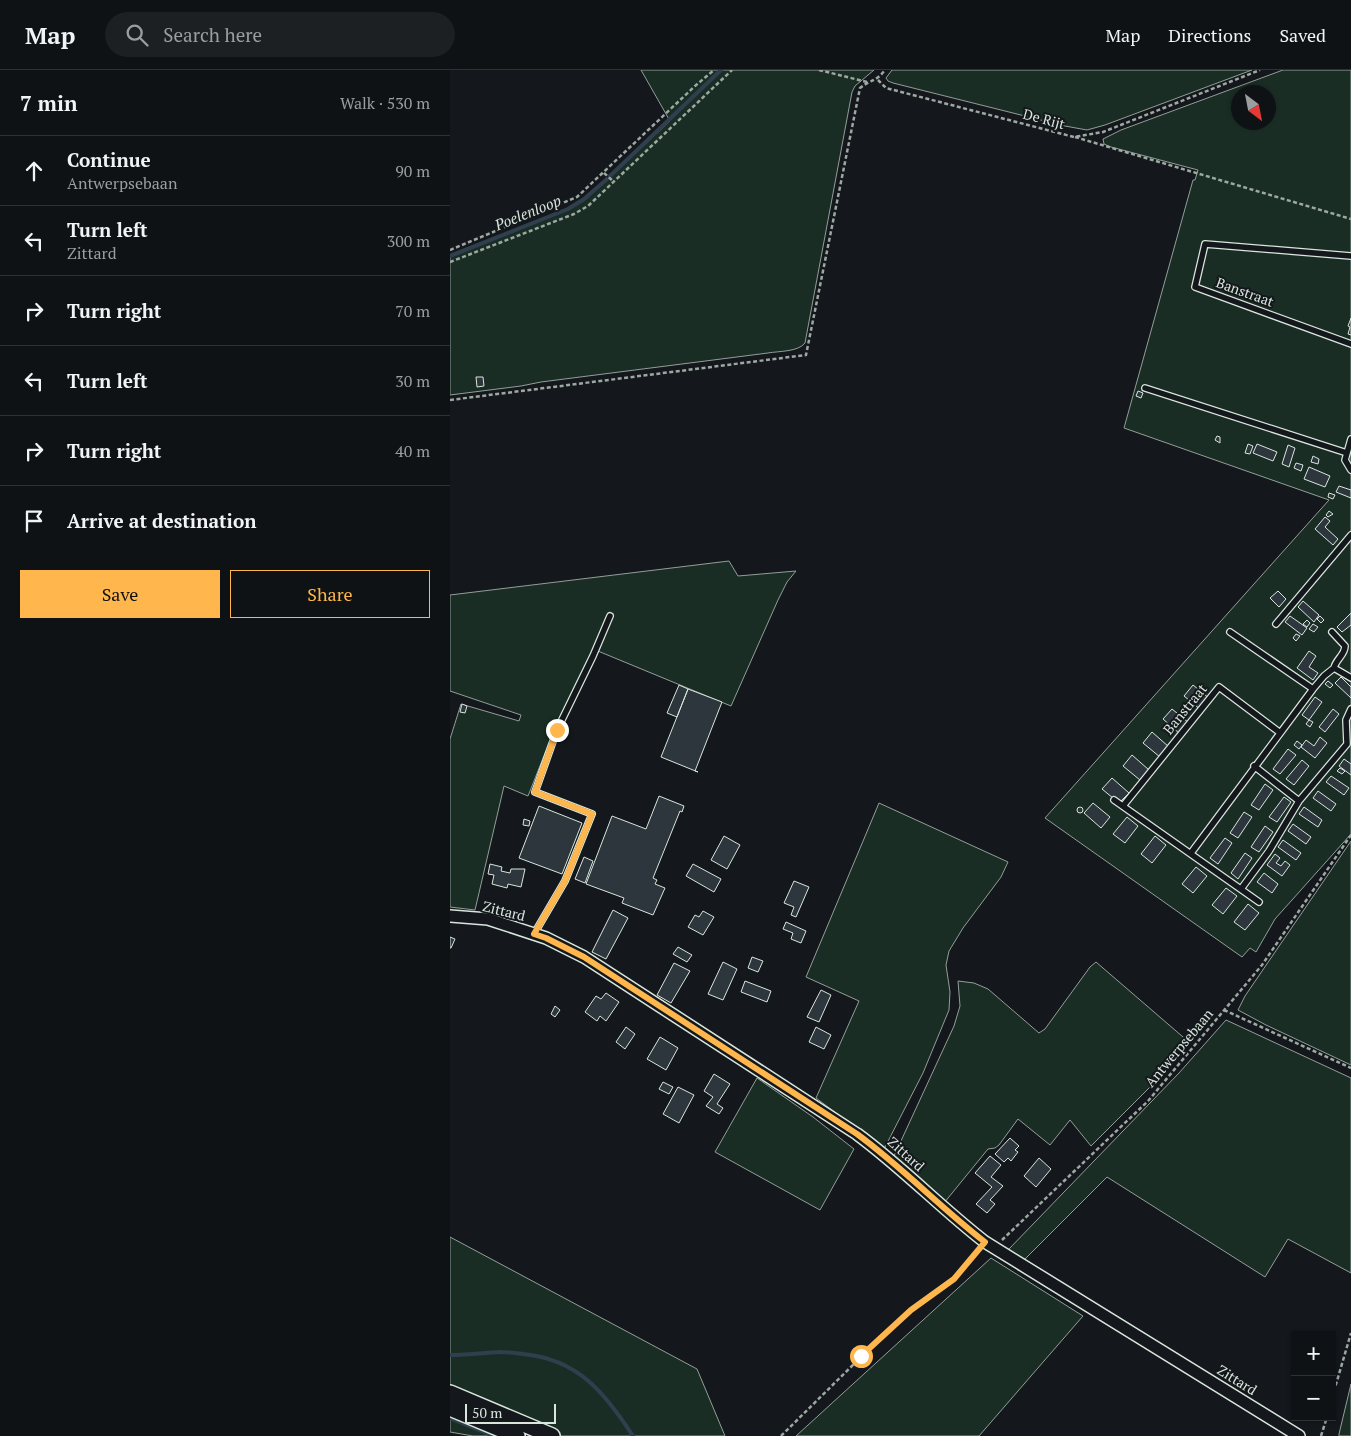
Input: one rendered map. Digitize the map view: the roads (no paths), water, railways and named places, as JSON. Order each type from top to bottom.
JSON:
[{"type":"main road","points":[[450,1392],[552,1436]]},
{"type":"main road","points":[[450,1408],[517,1436]]},
{"type":"street","name":"Zittard","points":[[450,916],[488,919],[546,938],[584,957],[857,1134],[881,1152],[951,1216],[990,1245],[1299,1436]]},
{"type":"lane","name":"Banstraat","points":[[1351,256],[1205,244],[1195,287],[1351,344]]},
{"type":"lane","points":[[1145,388],[1347,453]]},
{"type":"lane","points":[[1351,439],[1345,460],[1351,470]]},
{"type":"lane","points":[[1276,624],[1351,535]]},
{"type":"lane","points":[[534,934],[565,881],[592,814],[535,792],[557,730],[610,616]]},
{"type":"lane","points":[[1230,632],[1313,689]]},
{"type":"lane","points":[[1191,853],[1279,732],[1324,676],[1334,668],[1345,651],[1345,646],[1332,632]]},
{"type":"lane","points":[[1334,668],[1351,678]]},
{"type":"lane","name":"Banstraat","points":[[1123,806],[1219,687],[1279,732]]},
{"type":"lane","points":[[1241,889],[1269,851],[1299,801],[1347,744],[1346,720],[1351,709]]},
{"type":"lane","points":[[1254,766],[1299,801]]},
{"type":"lane","points":[[1114,800],[1259,902]]},
{"type":"waterway","name":"Poelenloop","points":[[610,176],[721,70]]},
{"type":"waterway","name":"Poelenloop","points":[[450,256],[568,209],[584,199],[607,179]]},
{"type":"waterway","points":[[450,1355],[509,1352],[542,1357],[559,1363],[575,1371],[600,1392],[633,1436]]},
{"type":"waterway","points":[[450,1418],[494,1436]]}]
